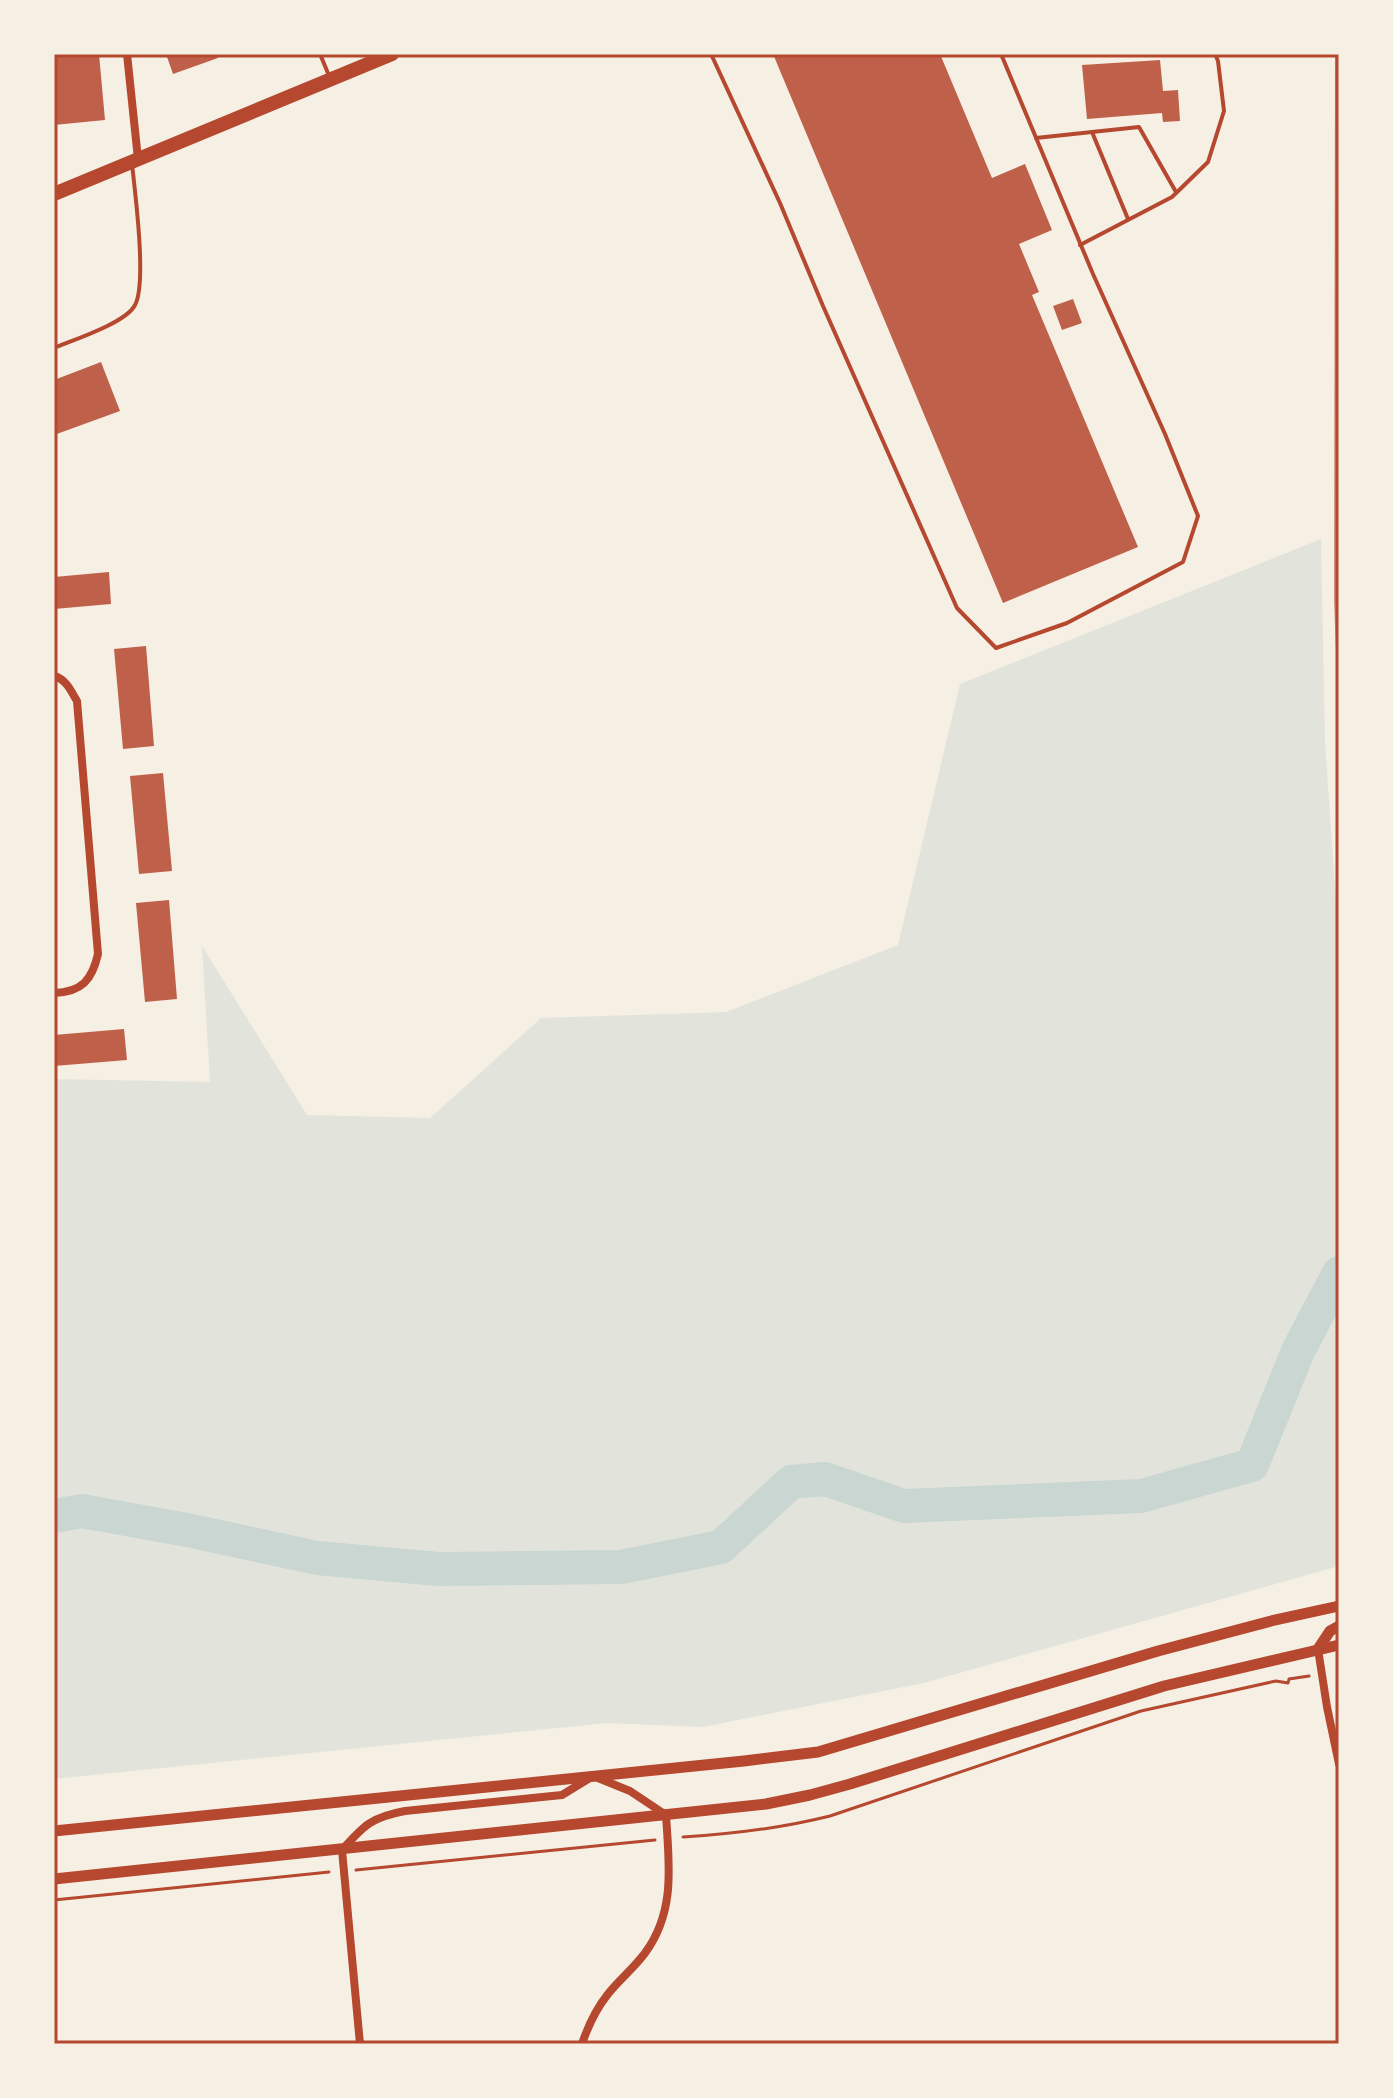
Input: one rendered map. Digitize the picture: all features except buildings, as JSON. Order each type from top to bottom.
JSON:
[{"type":"main road","points":[[54,194],[392,54]]},
{"type":"street","points":[[127,54],[135,160]]},
{"type":"street","points":[[54,676],[69,687],[77,701],[98,954],[94,973],[78,989],[54,993]]},
{"type":"street","points":[[54,1831],[818,1752],[1158,1651],[1339,1606]]},
{"type":"street","points":[[1339,1626],[1330,1631],[1318,1649],[1339,1764]]},
{"type":"street","points":[[54,1879],[738,1808],[810,1795],[1164,1686],[1339,1645]]},
{"type":"street","points":[[593,1776],[630,1791],[666,1815]]},
{"type":"street","points":[[360,2044],[342,1850],[366,1824],[383,1815],[562,1795],[593,1776]]},
{"type":"street","points":[[582,2044],[602,2002],[644,1954],[664,1916],[670,1882],[666,1815]]},
{"type":"lane","points":[[320,54],[331,79]]},
{"type":"lane","points":[[711,54],[780,203],[957,608],[996,648],[1067,623],[1183,562],[1198,516],[1001,54]]},
{"type":"lane","points":[[1080,245],[1172,197],[1208,162],[1224,111],[1215,54]]},
{"type":"lane","points":[[1036,138],[1139,127],[1177,192]]},
{"type":"lane","points":[[1092,132],[1128,219]]},
{"type":"lane","points":[[54,348],[116,322],[135,307],[141,286],[135,160]]},
{"type":"path","points":[[684,1837],[724,1835],[808,1822],[1141,1711],[1264,1683],[1288,1683],[1289,1679]]},
{"type":"path","points":[[355,1870],[655,1840]]},
{"type":"path","points":[[54,1900],[326,1873]]},
{"type":"shaded area","points":[[1321,539],[1325,742],[1339,946],[1339,1566],[924,1683],[703,1727],[607,1723],[54,1779],[54,1079],[210,1082],[202,946],[307,1115],[430,1118],[541,1018],[726,1012],[898,945],[960,684]]},
{"type":"waterway","points":[[54,1516],[82,1511],[317,1558],[438,1569],[621,1567],[721,1547],[791,1482],[825,1479],[904,1506],[1141,1496],[1252,1465],[1298,1351],[1339,1273]]},
{"type":"railway","points":[[1338,54],[1339,650]]}]
